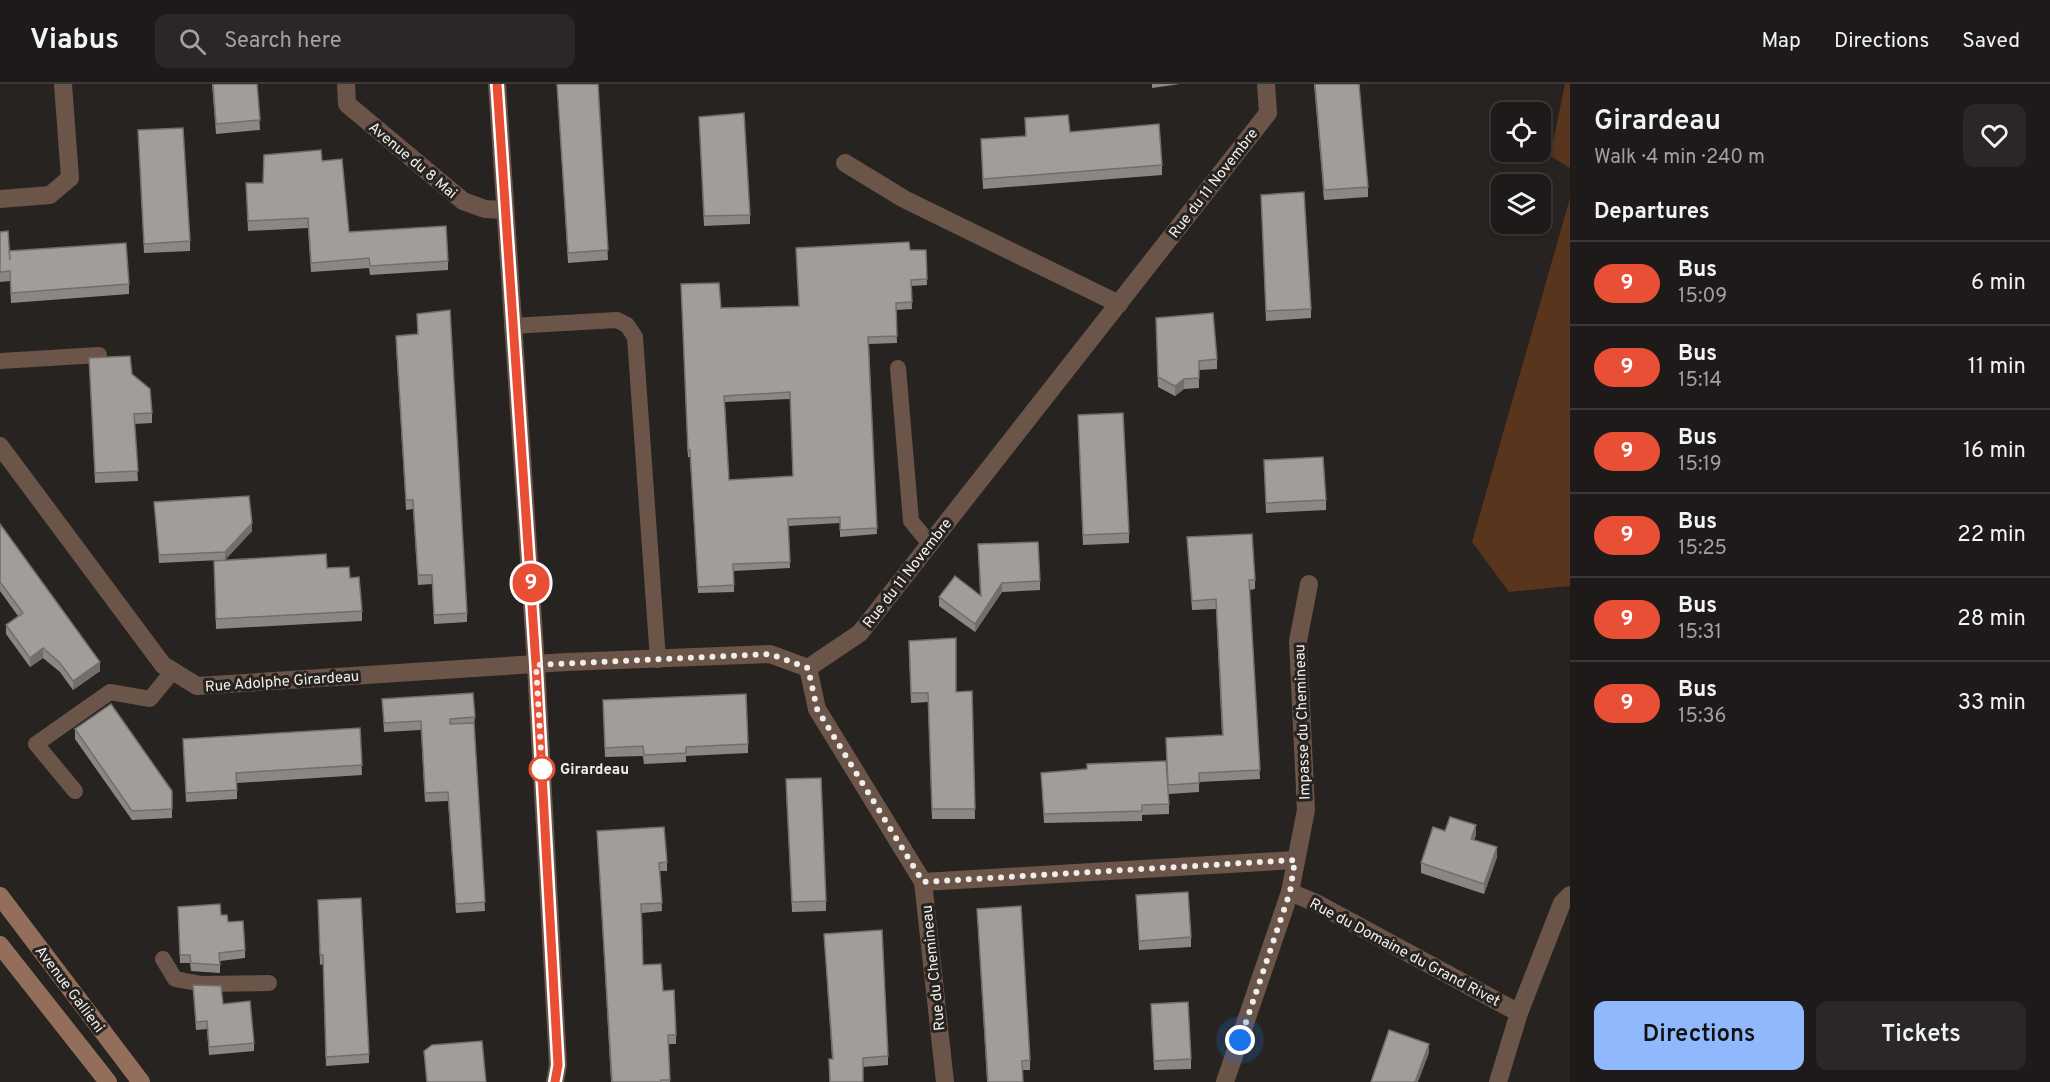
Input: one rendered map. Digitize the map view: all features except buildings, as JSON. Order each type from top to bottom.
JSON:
[{"type":"main road","name":"Avenue Gallieni","points":[[0,896],[141,1082]]},
{"type":"main road","name":"Avenue Gallieni","points":[[0,945],[108,1082]]},
{"type":"street","points":[[0,199],[50,195],[70,178],[63,84]]},
{"type":"street","name":"Avenue du 8 Mai","points":[[346,84],[347,104],[463,201],[485,209],[504,210]]},
{"type":"street","points":[[497,84],[536,665],[558,1065],[555,1082]]},
{"type":"street","name":"Rue du 11 Novembre","points":[[808,668],[860,633],[1119,304],[1268,113],[1266,84]]},
{"type":"street","points":[[845,163],[904,199],[1119,304]]},
{"type":"street","name":"Rue Adolphe Girardeau","points":[[0,446],[163,665],[197,686],[536,665]]},
{"type":"street","name":"Impasse du Chemineau","points":[[1225,1082],[1290,892],[1306,810],[1298,641],[1309,584]]},
{"type":"street","points":[[536,665],[770,654],[808,668]]},
{"type":"street","name":"Rue du Chemineau","points":[[808,668],[817,709],[923,882],[945,1082]]},
{"type":"street","points":[[923,882],[1295,860]]},
{"type":"street","name":"Rue du Domaine du Grand Rivet","points":[[1290,892],[1316,903],[1519,1013]]},
{"type":"street","name":"Rue du Domaine du Grand Rivet","points":[[1498,1082],[1519,1013],[1563,903],[1570,895]]},
{"type":"lane","points":[[512,326],[617,320],[627,324],[635,337],[658,660]]},
{"type":"lane","points":[[0,361],[99,355]]},
{"type":"lane","points":[[898,368],[911,521],[930,544]]},
{"type":"lane","points":[[75,791],[36,744],[110,692],[150,699],[173,671]]},
{"type":"lane","points":[[163,959],[175,979],[202,984],[269,983]]},
{"type":"shaded area","points":[[1565,84],[1570,84],[1570,168],[1551,157]]},
{"type":"shaded area","points":[[1570,198],[1570,586],[1509,592],[1472,542]]},
{"type":"bus line","name":"9","points":[[497,84],[536,665],[558,1065],[555,1082]]},
{"type":"place","name":"Girardeau","points":[[542,769]]},
{"type":"route","points":[[542,769],[536,665],[770,654],[808,668],[817,709],[923,882],[1295,860],[1290,892],[1240,1040]]}]
